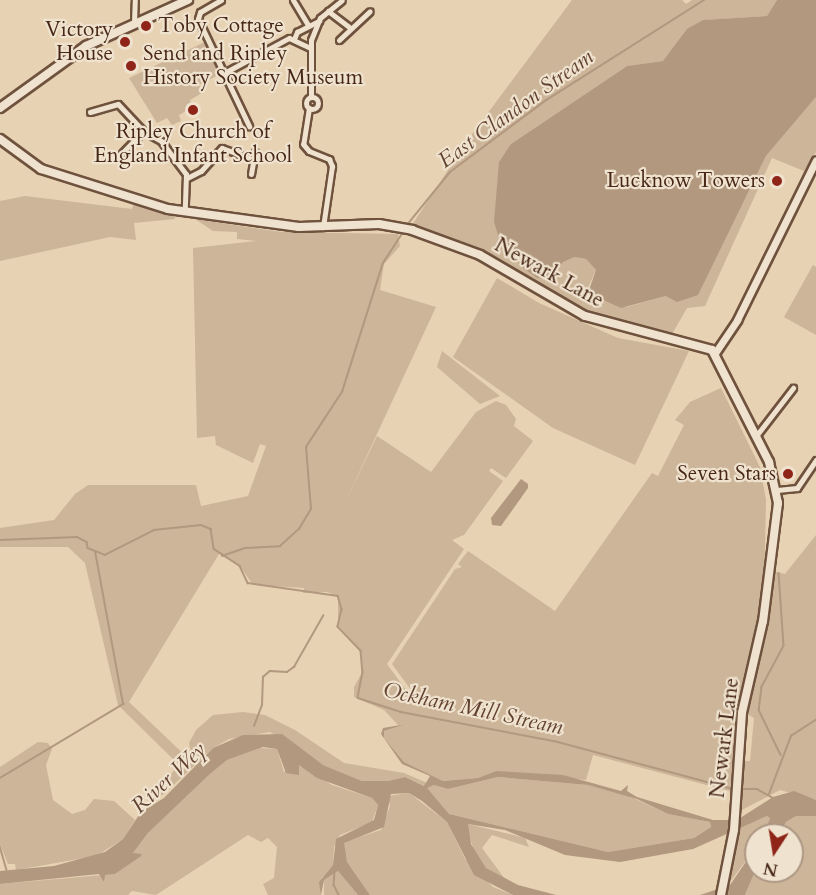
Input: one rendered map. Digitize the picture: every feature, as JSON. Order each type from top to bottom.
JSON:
[{"type":"main road","points":[[0,108],[81,48],[188,0]]},
{"type":"main road","name":"Newark Lane","points":[[0,139],[45,171],[185,212],[323,227],[400,227],[412,230],[480,255],[585,316],[618,328],[702,345],[715,353],[772,468],[777,490],[777,532],[762,630],[742,713],[734,830],[721,895]]},
{"type":"street","points":[[134,23],[135,0]]},
{"type":"street","points":[[221,0],[200,12],[198,19],[249,126]]},
{"type":"street","points":[[293,0],[308,25]]},
{"type":"street","points":[[323,227],[332,166],[329,159],[309,151],[303,144],[309,108],[306,103],[310,97],[310,48],[319,21],[342,0]]},
{"type":"street","points":[[328,11],[349,27]]},
{"type":"street","points":[[339,40],[349,27],[370,11]]},
{"type":"street","points":[[294,39],[308,25],[319,21]]},
{"type":"street","points":[[224,73],[283,40],[294,39],[310,48]]},
{"type":"street","points":[[309,108],[318,104],[310,97]]},
{"type":"street","points":[[90,112],[118,104],[143,131],[161,141],[180,162],[187,178],[185,212]]},
{"type":"street","points":[[122,153],[143,131]]},
{"type":"street","points":[[187,178],[201,171],[222,148],[253,159]]},
{"type":"street","points":[[250,174],[255,152]]},
{"type":"street","points":[[715,353],[737,320],[816,160]]},
{"type":"street","points":[[756,436],[793,388]]},
{"type":"street","points":[[777,490],[797,488],[816,460]]},
{"type":"shaded area","points":[[572,0],[682,0],[686,4],[692,0],[777,0],[767,16],[704,20],[663,61],[627,66],[511,144],[500,240],[522,267],[574,257],[586,259],[596,270],[587,290],[627,307],[666,296],[698,294],[766,156],[816,97],[816,152],[804,171],[772,158],[705,306],[687,308],[671,336],[590,315],[502,264],[485,250],[412,225],[467,141]]},
{"type":"shaded area","points":[[777,0],[816,0],[816,97],[766,156],[698,295],[677,302],[666,296],[621,308],[588,293],[596,270],[586,259],[574,257],[563,262],[549,279],[537,278],[522,267],[500,241],[494,222],[499,162],[511,144],[627,66],[663,61],[687,29],[703,20],[767,16]]},
{"type":"shaded area","points":[[205,42],[220,74],[199,85],[202,93],[190,100],[193,107],[179,115],[181,121],[172,125],[167,118],[157,123],[129,78]]},
{"type":"shaded area","points":[[25,196],[132,209],[134,203],[174,214],[175,219],[134,223],[136,240],[110,237],[0,261],[0,201]]},
{"type":"shaded area","points":[[195,219],[281,232],[398,234],[400,246],[384,264],[380,290],[436,307],[343,507],[377,436],[431,472],[476,412],[496,401],[506,405],[516,419],[514,426],[533,441],[506,478],[491,468],[489,471],[503,481],[464,535],[452,540],[464,549],[387,664],[406,690],[411,690],[392,664],[455,569],[462,567],[458,564],[468,551],[555,611],[652,473],[658,476],[684,425],[675,420],[690,402],[721,388],[760,467],[766,500],[764,596],[734,741],[733,792],[593,755],[586,780],[496,771],[478,778],[443,781],[404,762],[384,738],[384,731],[406,724],[398,725],[384,710],[354,697],[354,687],[363,671],[361,651],[338,627],[338,596],[327,592],[303,593],[304,588],[253,585],[240,566],[219,554],[129,702],[193,763],[189,743],[196,730],[213,715],[243,712],[265,715],[295,730],[344,763],[404,773],[427,783],[425,786],[405,777],[388,781],[362,781],[323,765],[270,732],[229,739],[213,748],[164,794],[150,801],[148,798],[163,787],[178,764],[118,705],[85,563],[68,547],[0,547],[0,528],[54,520],[75,494],[88,485],[196,485],[201,506],[248,496],[266,446],[260,444],[253,463],[216,445],[215,436],[197,438],[193,248],[256,241],[237,239],[237,232],[213,231]]},
{"type":"shaded area","points":[[813,265],[816,267],[816,335],[784,317]]},
{"type":"shaded area","points":[[497,278],[539,303],[618,338],[689,351],[635,465],[553,428],[453,357]]},
{"type":"shaded area","points":[[442,351],[500,396],[480,404],[437,367]]},
{"type":"shaded area","points":[[521,479],[528,484],[528,488],[501,526],[492,525],[491,518]]},
{"type":"shaded area","points":[[816,535],[816,800],[780,790],[740,811],[743,761],[750,761],[754,718],[745,713],[771,571],[785,574]]},
{"type":"shaded area","points":[[406,724],[384,731],[384,738],[404,762],[443,781],[478,778],[496,771],[563,775],[621,791],[628,785],[627,791],[637,797],[713,820],[737,820],[773,797],[794,791],[816,800],[816,816],[796,816],[785,823],[768,823],[770,818],[767,816],[751,823],[744,823],[744,826],[693,849],[620,862],[565,855],[505,830],[468,824],[471,844],[486,868],[518,885],[556,895],[513,895],[474,875],[447,822],[422,801],[409,793],[391,794],[384,827],[344,843],[347,862],[370,895],[358,895],[338,871],[324,880],[321,895],[319,882],[333,865],[336,839],[374,820],[378,805],[372,798],[317,778],[299,765],[299,775],[286,773],[277,749],[263,747],[227,760],[210,774],[148,833],[133,853],[142,854],[140,857],[115,874],[105,875],[104,882],[99,874],[0,884],[0,871],[54,866],[105,852],[123,839],[141,812],[164,798],[213,748],[243,735],[282,734],[323,765],[362,781],[388,781],[405,777],[424,786],[430,776],[402,764],[381,734],[383,728]],"holes":[[[498,777],[588,785],[637,799],[668,814],[710,822],[711,827],[694,838],[608,852],[449,814],[427,788],[434,785],[448,789]]]},
{"type":"shaded area","points":[[38,742],[48,743],[52,749],[46,765],[53,800],[72,814],[85,810],[94,799],[114,801],[135,820],[123,839],[96,856],[16,870],[15,864],[8,864],[0,844],[0,767]]},
{"type":"shaded area","points":[[260,748],[277,749],[284,772],[295,764],[286,762],[280,748],[296,763],[332,785],[372,798],[378,805],[372,822],[340,835],[334,847],[333,865],[321,879],[321,895],[268,895],[263,884],[274,878],[277,847],[268,838],[261,842],[248,835],[156,895],[132,891],[128,895],[0,895],[0,884],[115,874],[140,857],[133,853],[148,833],[210,774],[227,760]]},
{"type":"shaded area","points":[[498,777],[588,785],[629,796],[668,814],[710,822],[711,827],[694,838],[608,852],[449,814],[426,788],[434,785],[448,789]]},
{"type":"shaded area","points":[[409,793],[447,822],[465,859],[493,887],[513,895],[370,895],[342,852],[344,842],[381,830],[390,806],[388,796]]},
{"type":"shaded area","points":[[767,816],[770,817],[768,823],[748,823]]},
{"type":"shaded area","points":[[796,816],[816,816],[816,895],[745,895],[750,883],[804,883],[804,823],[786,822]]},
{"type":"shaded area","points":[[468,824],[525,838],[529,847],[492,835],[482,848],[505,879],[486,868],[476,856],[466,827]]},
{"type":"shaded area","points":[[744,825],[744,863],[724,890],[735,828]]},
{"type":"shaded area","points":[[744,865],[744,883],[750,883],[745,895],[700,895],[730,885]]},
{"type":"shaded area","points":[[338,871],[358,895],[324,895],[324,880]]},
{"type":"waterway","name":"East Clandon Stream","points":[[407,225],[450,172],[545,101],[704,0]]},
{"type":"waterway","name":"East Clandon Stream","points":[[222,556],[245,548],[280,546],[299,529],[311,509],[306,447],[342,392],[383,263],[403,232]]},
{"type":"waterway","name":"Ockham Mill Stream","points":[[0,540],[77,537],[87,542],[88,548],[105,555],[154,530],[201,525],[211,529],[214,549],[240,566],[248,583],[338,596],[342,609],[338,627],[361,651],[363,672],[358,698],[401,712],[558,742],[734,789]]},
{"type":"waterway","points":[[0,778],[123,704],[95,552]]},
{"type":"waterway","points":[[779,573],[784,646],[762,687],[759,710],[781,755]]},
{"type":"waterway","points":[[254,726],[262,705],[263,677],[270,671],[287,672],[294,667],[323,616]]},
{"type":"waterway","points":[[769,794],[791,736],[816,720]]},
{"type":"waterway","name":"Ockham Mill Stream","points":[[739,789],[757,789],[773,798]]},
{"type":"waterway","points":[[0,846],[7,870]]},
{"type":"waterway","points":[[335,871],[334,885],[339,895]]},
{"type":"place","name":"Toby Cottage","points":[[146,26]]},
{"type":"place","name":"Victory House","points":[[125,42]]},
{"type":"place","name":"Send and Ripley History Society Museum","points":[[131,66]]},
{"type":"place","name":"Ripley Church of England Infant School","points":[[193,110]]},
{"type":"place","name":"Lucknow Towers","points":[[777,181]]},
{"type":"place","name":"Seven Stars","points":[[788,474]]},
{"type":"water label","name":"River Wey","points":[[169,778]]}]
